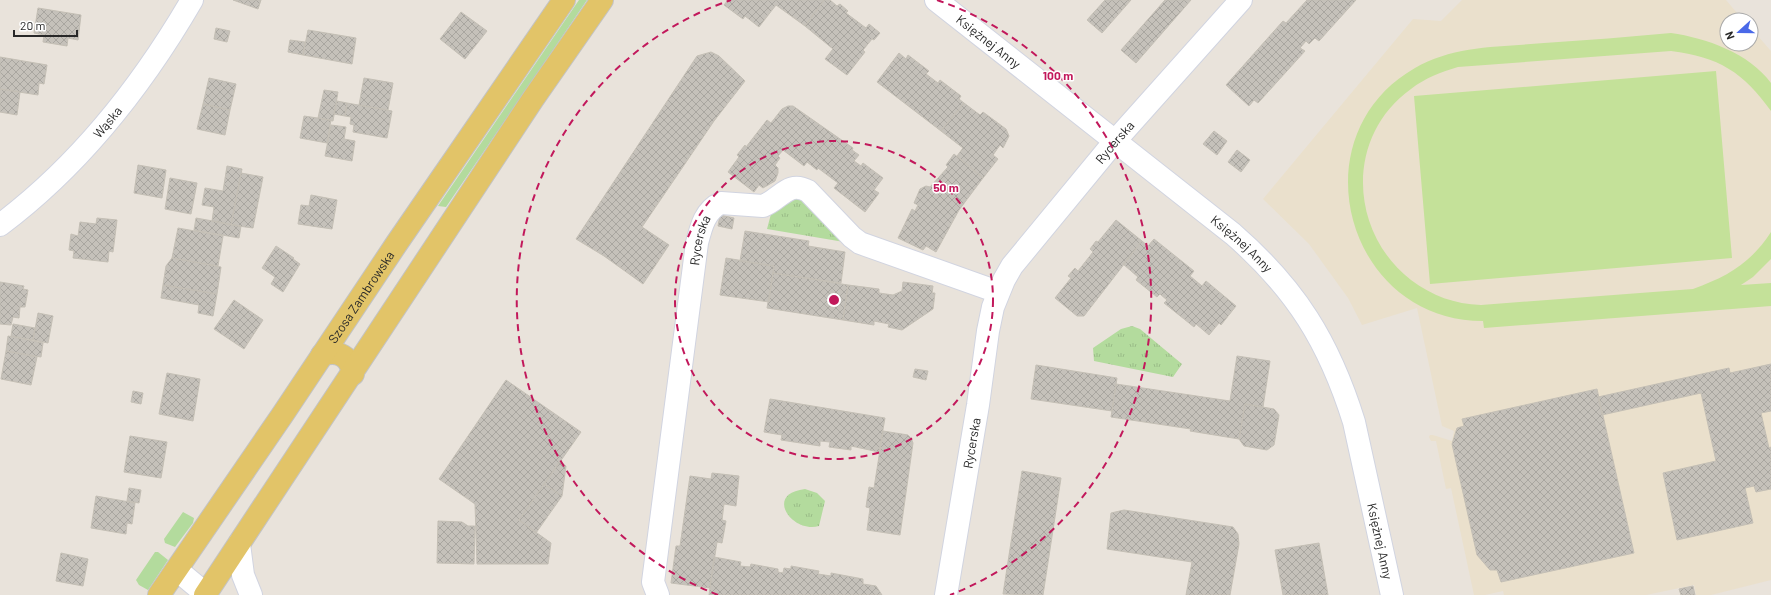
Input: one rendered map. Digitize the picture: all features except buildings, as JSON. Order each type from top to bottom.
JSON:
[{"type":"main road","name":"Szosa Zambrowska","points":[[159,595],[397,243],[564,0]]},
{"type":"main road","points":[[206,595],[529,105],[602,0]]},
{"type":"main road","points":[[322,355],[334,352],[346,357],[350,362],[353,374]]},
{"type":"street","name":"Wąska","points":[[0,225],[50,184],[103,128],[157,55],[192,0]]},
{"type":"street","name":"Księżnej Anny","points":[[936,0],[1115,140],[1253,251],[1292,296],[1312,324],[1335,370],[1354,422],[1392,595]]},
{"type":"street","name":"Rycerska","points":[[946,595],[978,405],[988,331],[998,292],[1012,266],[1115,140],[1241,0]]},
{"type":"street","name":"Rycerska","points":[[658,595],[653,582],[697,243],[703,222],[716,206],[721,203],[763,206],[769,204],[791,188],[798,186],[808,191],[852,237],[860,243],[998,292]]},
{"type":"street","points":[[239,544],[243,575],[251,595]]},
{"type":"street","points":[[177,570],[206,595]]},
{"type":"shaded area","points":[[1462,0],[1726,0],[1736,12],[1719,12],[1719,52],[1759,52],[1759,37],[1771,51],[1771,580],[1711,595],[1696,595],[1694,585],[1646,595],[1504,595],[1503,591],[1485,595],[1474,595],[1451,488],[1446,489],[1436,441],[1431,441],[1429,437],[1430,435],[1433,435],[1452,441],[1454,431],[1442,426],[1417,308],[1362,325],[1348,298],[1309,244],[1263,199],[1413,19],[1441,21]]},
{"type":"green space","points":[[579,0],[587,0],[446,207],[438,206]]},
{"type":"green space","points":[[1671,33],[1712,43],[1719,46],[1719,52],[1732,52],[1751,63],[1762,72],[1771,83],[1771,111],[1761,97],[1740,76],[1716,62],[1703,57],[1671,51],[1458,67],[1439,73],[1411,89],[1390,109],[1374,132],[1366,157],[1363,184],[1366,211],[1376,237],[1390,260],[1419,286],[1436,295],[1453,301],[1481,305],[1693,289],[1728,274],[1737,268],[1755,253],[1771,232],[1771,259],[1753,277],[1741,285],[1771,283],[1771,306],[1484,328],[1483,321],[1436,313],[1398,291],[1370,259],[1353,220],[1348,178],[1356,136],[1378,98],[1415,68],[1430,60],[1446,55],[1478,48]]},
{"type":"green space","points":[[1716,71],[1732,258],[1430,284],[1414,96]]},
{"type":"green space","points":[[798,195],[844,242],[767,229],[771,214]]},
{"type":"green space","points":[[1132,326],[1140,329],[1182,364],[1173,377],[1094,361],[1093,348],[1121,329]]},
{"type":"green space","points":[[805,489],[817,493],[825,501],[819,526],[809,527],[800,524],[792,519],[786,512],[784,505],[786,498],[792,492]]},
{"type":"green space","points":[[183,512],[194,518],[193,523],[175,547],[165,543],[164,539]]},
{"type":"green space","points":[[155,552],[158,552],[168,560],[148,590],[139,585],[136,580]]}]
